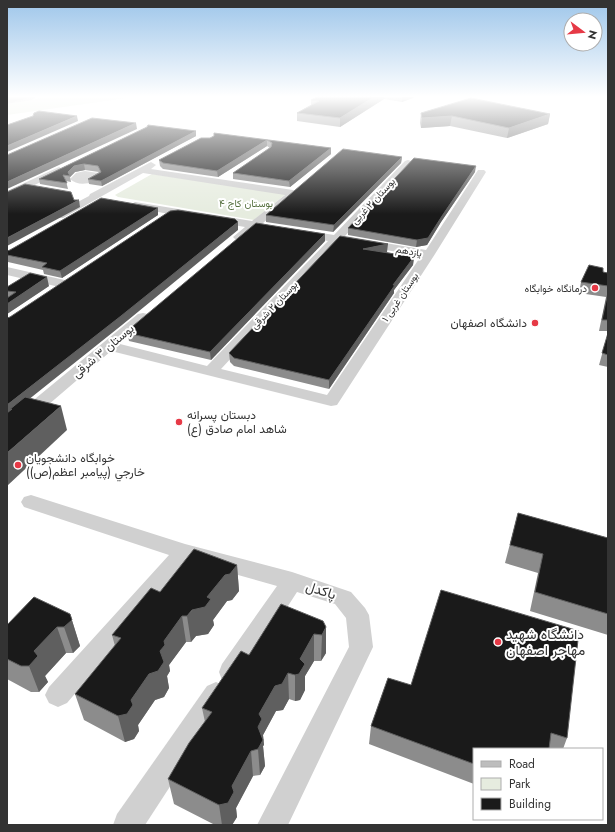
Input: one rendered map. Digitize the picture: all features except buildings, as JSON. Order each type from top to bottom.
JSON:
[{"type":"street","points":[[51,224],[142,170],[163,162],[152,172],[96,198]]},
{"type":"street","name":"بوستان ۲ غربی","points":[[337,239],[408,163]]},
{"type":"street","points":[[7,195],[67,166]]},
{"type":"street","points":[[142,170],[220,182],[296,190],[230,245]]},
{"type":"street","name":"بوستان غربی ۱","points":[[211,371],[331,401],[429,254],[481,172]]},
{"type":"street","points":[[220,182],[232,174]]},
{"type":"street","points":[[85,181],[96,198]]},
{"type":"street","points":[[7,184],[40,189]]},
{"type":"street","points":[[128,203],[269,227]]},
{"type":"street","points":[[161,220],[174,211]]},
{"type":"street","name":"یازدهم","points":[[292,231],[429,254]]},
{"type":"street","name":"بوستان ۲ شرقی","points":[[211,371],[337,239]]},
{"type":"street","points":[[7,271],[64,284]]},
{"type":"street","points":[[51,292],[77,275]]},
{"type":"street","name":"بوستان ۳ شرقی","points":[[7,431],[151,311]]},
{"type":"street","points":[[109,346],[211,371]]},
{"type":"street","points":[[30,502],[184,552],[292,581]]},
{"type":"street","points":[[58,695],[184,552]]},
{"type":"street","name":"پاکدل","points":[[128,825],[292,581],[343,598],[357,615],[360,647],[272,825]]},
{"type":"green space","name":"بوستان کاج ۴","points":[[152,174],[286,194],[254,220],[118,197],[115,195]]},
{"type":"place","name":"درمانگاه خوابگاه","points":[[595,288]]},
{"type":"place","name":"دانشگاه اصفهان","points":[[535,323]]},
{"type":"place","name":"دبستان پسرانه شاهد امام صادق (ع)","points":[[179,422]]},
{"type":"place","name":"خوابگاه دانشجويان خارجي (پيامبر اعظم(ص))","points":[[18,465]]},
{"type":"place","name":"دانشگاه شهید مهاجر اصفهان","points":[[498,642]]}]
